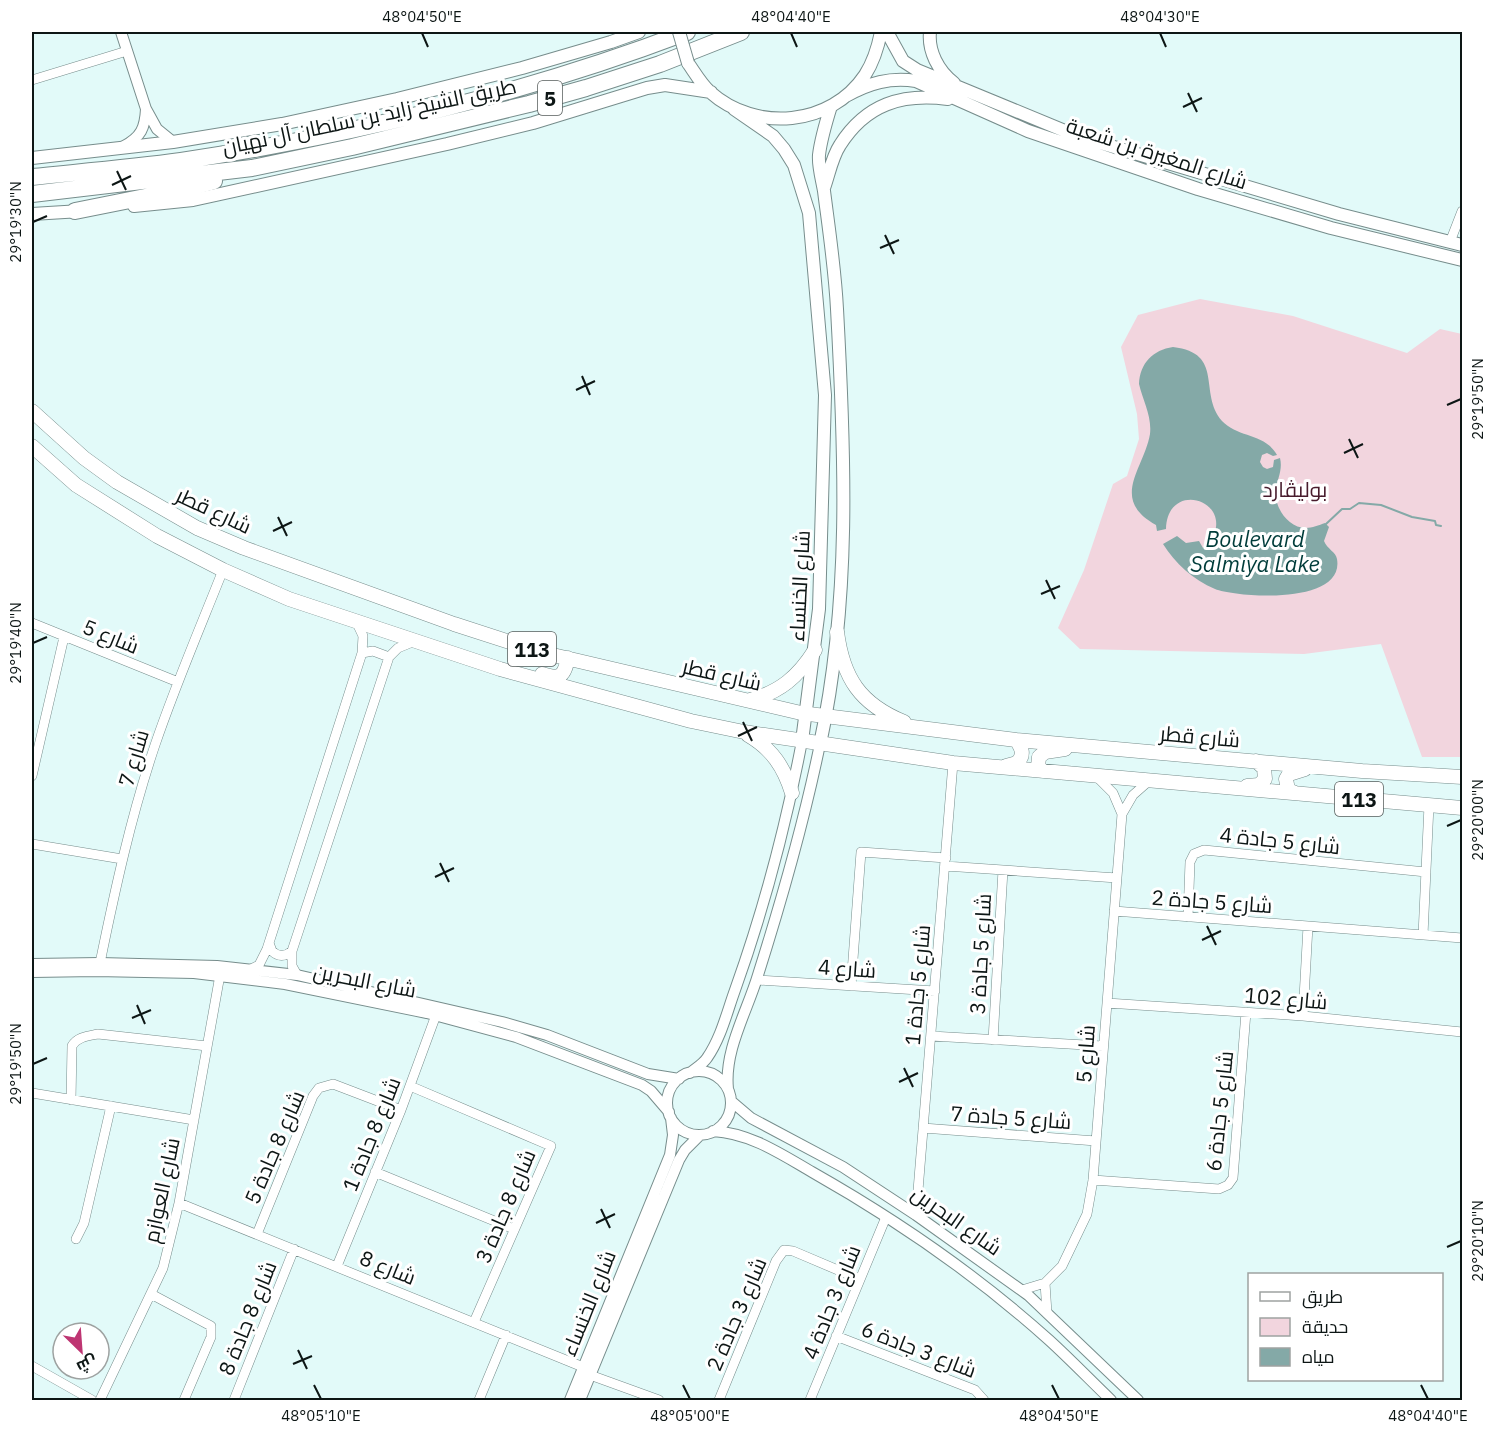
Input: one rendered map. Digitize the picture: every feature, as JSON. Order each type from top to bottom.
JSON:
[{"type":"highway","name":"طريق الشيخ زايد بن سلطان آل نهيان","points":[[32,177],[179,161],[352,130],[570,74],[687,32]]},
{"type":"highway","name":"طريق الشيخ زايد بن سلطان آل نهيان","points":[[32,195],[252,168],[352,147],[529,104],[660,64],[741,32]]},
{"type":"highway","points":[[75,211],[185,189],[252,168]]},
{"type":"main road","points":[[32,158],[173,142],[282,124],[522,68],[639,32]]},
{"type":"main road","points":[[679,32],[688,63],[711,92]]},
{"type":"main road","points":[[734,109],[758,117],[783,120],[808,116],[831,106],[846,96],[865,75],[878,50],[881,32]]},
{"type":"main road","name":"شارع المغيرة بن شعبة","points":[[886,32],[903,61],[1028,131],[1198,189],[1331,228],[1462,260]]},
{"type":"main road","points":[[930,32],[933,55],[938,66],[963,95]]},
{"type":"main road","name":"شارع المغيرة بن شعبة","points":[[846,96],[864,86],[882,81],[902,79],[916,81],[963,95],[1077,136],[1340,214],[1456,244]]},
{"type":"main road","points":[[32,214],[165,203],[224,193],[533,123],[647,88],[665,85],[711,92]]},
{"type":"main road","name":"شارع الخنساء","points":[[711,92],[773,136],[784,149],[794,165],[809,213],[825,395],[822,547],[815,650],[802,741]]},
{"type":"main road","points":[[824,189],[839,146],[860,120],[883,105],[906,98],[963,95]]},
{"type":"main road","name":"شارع الخنساء","points":[[820,744],[826,717],[837,632],[843,548],[843,419],[837,304],[819,158],[823,132],[831,106]]},
{"type":"main road","name":"شارع قطر","points":[[32,411],[84,458],[117,482],[197,528],[244,548],[454,624],[540,652],[747,701],[826,717],[1016,740],[1462,777]]},
{"type":"main road","name":"113","points":[[32,447],[76,485],[157,537],[223,570],[289,599],[500,669],[691,720],[744,732],[954,763],[1462,808]]},
{"type":"main road","points":[[837,632],[840,656],[849,677],[863,696],[881,711],[902,722],[926,729]]},
{"type":"main road","points":[[747,701],[768,695],[787,684],[803,669],[815,650]]},
{"type":"main road","points":[[500,669],[513,665],[553,678],[564,673],[568,658]]},
{"type":"main road","points":[[744,732],[761,742],[776,757],[786,774],[792,793]]},
{"type":"main road","points":[[992,767],[1014,765],[1020,760],[1022,749],[1016,740]]},
{"type":"main road","points":[[1042,771],[1037,762],[1045,752],[1082,745]]},
{"type":"main road","points":[[1221,787],[1259,785],[1266,774],[1264,768],[1256,761]]},
{"type":"main road","points":[[1295,793],[1288,790],[1286,784],[1289,774],[1294,771],[1322,767]]},
{"type":"street","points":[[121,32],[146,109],[157,129],[173,142]]},
{"type":"street","points":[[32,80],[128,51]]},
{"type":"street","points":[[124,146],[142,133],[146,121],[146,109]]},
{"type":"street","points":[[1456,244],[1462,211]]},
{"type":"street","name":"شارع 7","points":[[100,963],[122,859],[154,747],[223,570]]},
{"type":"street","points":[[251,969],[259,965],[265,954],[362,653],[363,636],[354,620]]},
{"type":"street","name":"شارع 5","points":[[32,623],[178,682]]},
{"type":"street","points":[[32,776],[64,637]]},
{"type":"street","points":[[297,975],[292,966],[292,951],[388,657],[404,644],[418,641]]},
{"type":"street","points":[[362,653],[373,651],[388,657]]},
{"type":"street","name":"شارع الخنساء","points":[[690,1073],[705,1060],[724,1022],[766,892],[792,793],[802,741]]},
{"type":"street","name":"شارع الخنساء","points":[[728,1089],[726,1073],[730,1056],[757,980],[798,839],[820,744]]},
{"type":"street","name":"شارع 5 جادة 1","points":[[916,1215],[954,763]]},
{"type":"street","points":[[1097,777],[1113,793],[1122,814]]},
{"type":"street","name":"شارع 5","points":[[1045,1283],[1062,1266],[1087,1214],[1093,1180],[1122,814],[1132,795],[1150,780]]},
{"type":"street","points":[[1423,935],[1429,806]]},
{"type":"street","points":[[32,844],[122,859]]},
{"type":"street","name":"شارع 5 جادة 4","points":[[1188,917],[1190,862],[1194,854],[1204,850],[1426,872]]},
{"type":"street","points":[[851,986],[861,852],[1003,870],[1116,878]]},
{"type":"street","name":"شارع 5 جادة 3","points":[[993,1040],[1003,870]]},
{"type":"street","name":"شارع 5 جادة 2","points":[[1114,911],[1462,938]]},
{"type":"street","points":[[1303,1016],[1308,926]]},
{"type":"street","points":[[268,943],[272,951],[279,956],[292,951]]},
{"type":"street","name":"شارع البحرين","points":[[32,964],[217,966],[297,975],[502,1022],[547,1035],[648,1074],[679,1079]]},
{"type":"street","name":"شارع البحرين","points":[[32,972],[96,971],[220,975],[295,986],[436,1015],[516,1037],[642,1085],[651,1091],[670,1115]]},
{"type":"street","name":"شارع العوازم","points":[[100,1401],[163,1268],[178,1203],[220,975]]},
{"type":"street","name":"شارع 4","points":[[757,980],[934,991]]},
{"type":"street","name":"شارع 102","points":[[1107,1003],[1303,1016],[1462,1032]]},
{"type":"street","name":"شارع 5 جادة 6","points":[[1093,1180],[1219,1189],[1228,1185],[1233,1178],[1246,1012]]},
{"type":"street","name":"شارع 8 جادة 1","points":[[337,1266],[410,1086],[436,1015]]},
{"type":"street","points":[[71,1100],[72,1046],[74,1042],[83,1037],[98,1034],[207,1046]]},
{"type":"street","points":[[931,1036],[1103,1046]]},
{"type":"street","points":[[699,1071],[716,1076],[728,1089],[731,1101],[726,1119],[713,1131],[700,1135],[683,1131],[670,1115],[669,1094],[679,1079],[690,1073],[699,1071]]},
{"type":"street","name":"شارع 8 جادة 5","points":[[257,1234],[313,1096],[319,1088],[333,1084],[400,1110]]},
{"type":"street","name":"شارع 8 جادة 3","points":[[410,1086],[550,1146],[474,1322]]},
{"type":"street","points":[[32,1093],[194,1120]]},
{"type":"street","name":"شارع البحرين","points":[[731,1101],[751,1118],[843,1167],[1022,1290],[1138,1401]]},
{"type":"street","points":[[76,1239],[84,1223],[111,1106]]},
{"type":"street","name":"شارع الخنساء","points":[[580,1401],[587,1371],[670,1155],[673,1135],[670,1115]]},
{"type":"street","name":"شارع 5 جادة 7","points":[[923,1128],[1096,1141]]},
{"type":"street","name":"شارع البحرين","points":[[713,1131],[740,1135],[765,1146],[827,1180],[886,1217],[972,1277],[1018,1313],[1050,1341],[1107,1399]]},
{"type":"street","name":"شارع الخنساء","points":[[570,1401],[587,1371],[679,1160],[685,1150],[700,1135]]},
{"type":"street","points":[[827,1180],[827,1172],[830,1168],[838,1165],[843,1167]]},
{"type":"street","points":[[375,1172],[514,1229]]},
{"type":"street","name":"شارع 8","points":[[178,1203],[506,1335],[659,1401]]},
{"type":"street","name":"شارع 3 جادة 4","points":[[810,1401],[886,1217]]},
{"type":"street","name":"شارع 8 جادة 8","points":[[234,1401],[294,1249]]},
{"type":"street","name":"شارع 3 جادة 2","points":[[719,1401],[776,1261],[784,1250],[793,1251],[860,1279]]},
{"type":"street","points":[[1022,1290],[1045,1283],[1047,1313]]},
{"type":"street","points":[[151,1294],[211,1326],[212,1337],[184,1401]]},
{"type":"street","points":[[479,1401],[506,1335]]},
{"type":"street","name":"شارع 3 جادة 6","points":[[836,1336],[975,1390],[984,1401]]},
{"type":"street","points":[[32,1366],[92,1401]]},
{"type":"green space","name":"بوليڤارد","points":[[1200,299],[1293,316],[1407,353],[1440,329],[1462,334],[1462,757],[1422,757],[1381,644],[1304,654],[1080,649],[1058,628],[1084,570],[1113,484],[1127,476],[1139,439],[1137,414],[1121,347],[1138,315]]},
{"type":"water","name":"Boulevard Salmiya Lake","points":[[1173,347],[1189,351],[1199,357],[1205,366],[1215,410],[1222,421],[1272,448],[1277,455],[1267,453],[1262,455],[1260,462],[1263,467],[1267,469],[1273,467],[1274,460],[1280,458],[1281,467],[1276,497],[1280,510],[1288,521],[1299,527],[1311,528],[1325,523],[1329,527],[1324,541],[1337,559],[1335,574],[1325,584],[1308,591],[1266,596],[1245,595],[1215,589],[1199,581],[1185,570],[1163,544],[1177,536],[1186,543],[1199,541],[1203,548],[1213,536],[1216,527],[1215,516],[1210,508],[1202,502],[1183,501],[1175,506],[1169,515],[1166,529],[1157,531],[1156,525],[1142,515],[1134,505],[1133,483],[1150,434],[1148,415],[1139,384],[1140,377],[1145,364],[1154,354]]},
{"type":"waterway","points":[[1326,524],[1342,509],[1350,509],[1359,503],[1381,505],[1412,517],[1435,521],[1436,525],[1441,526]]}]
